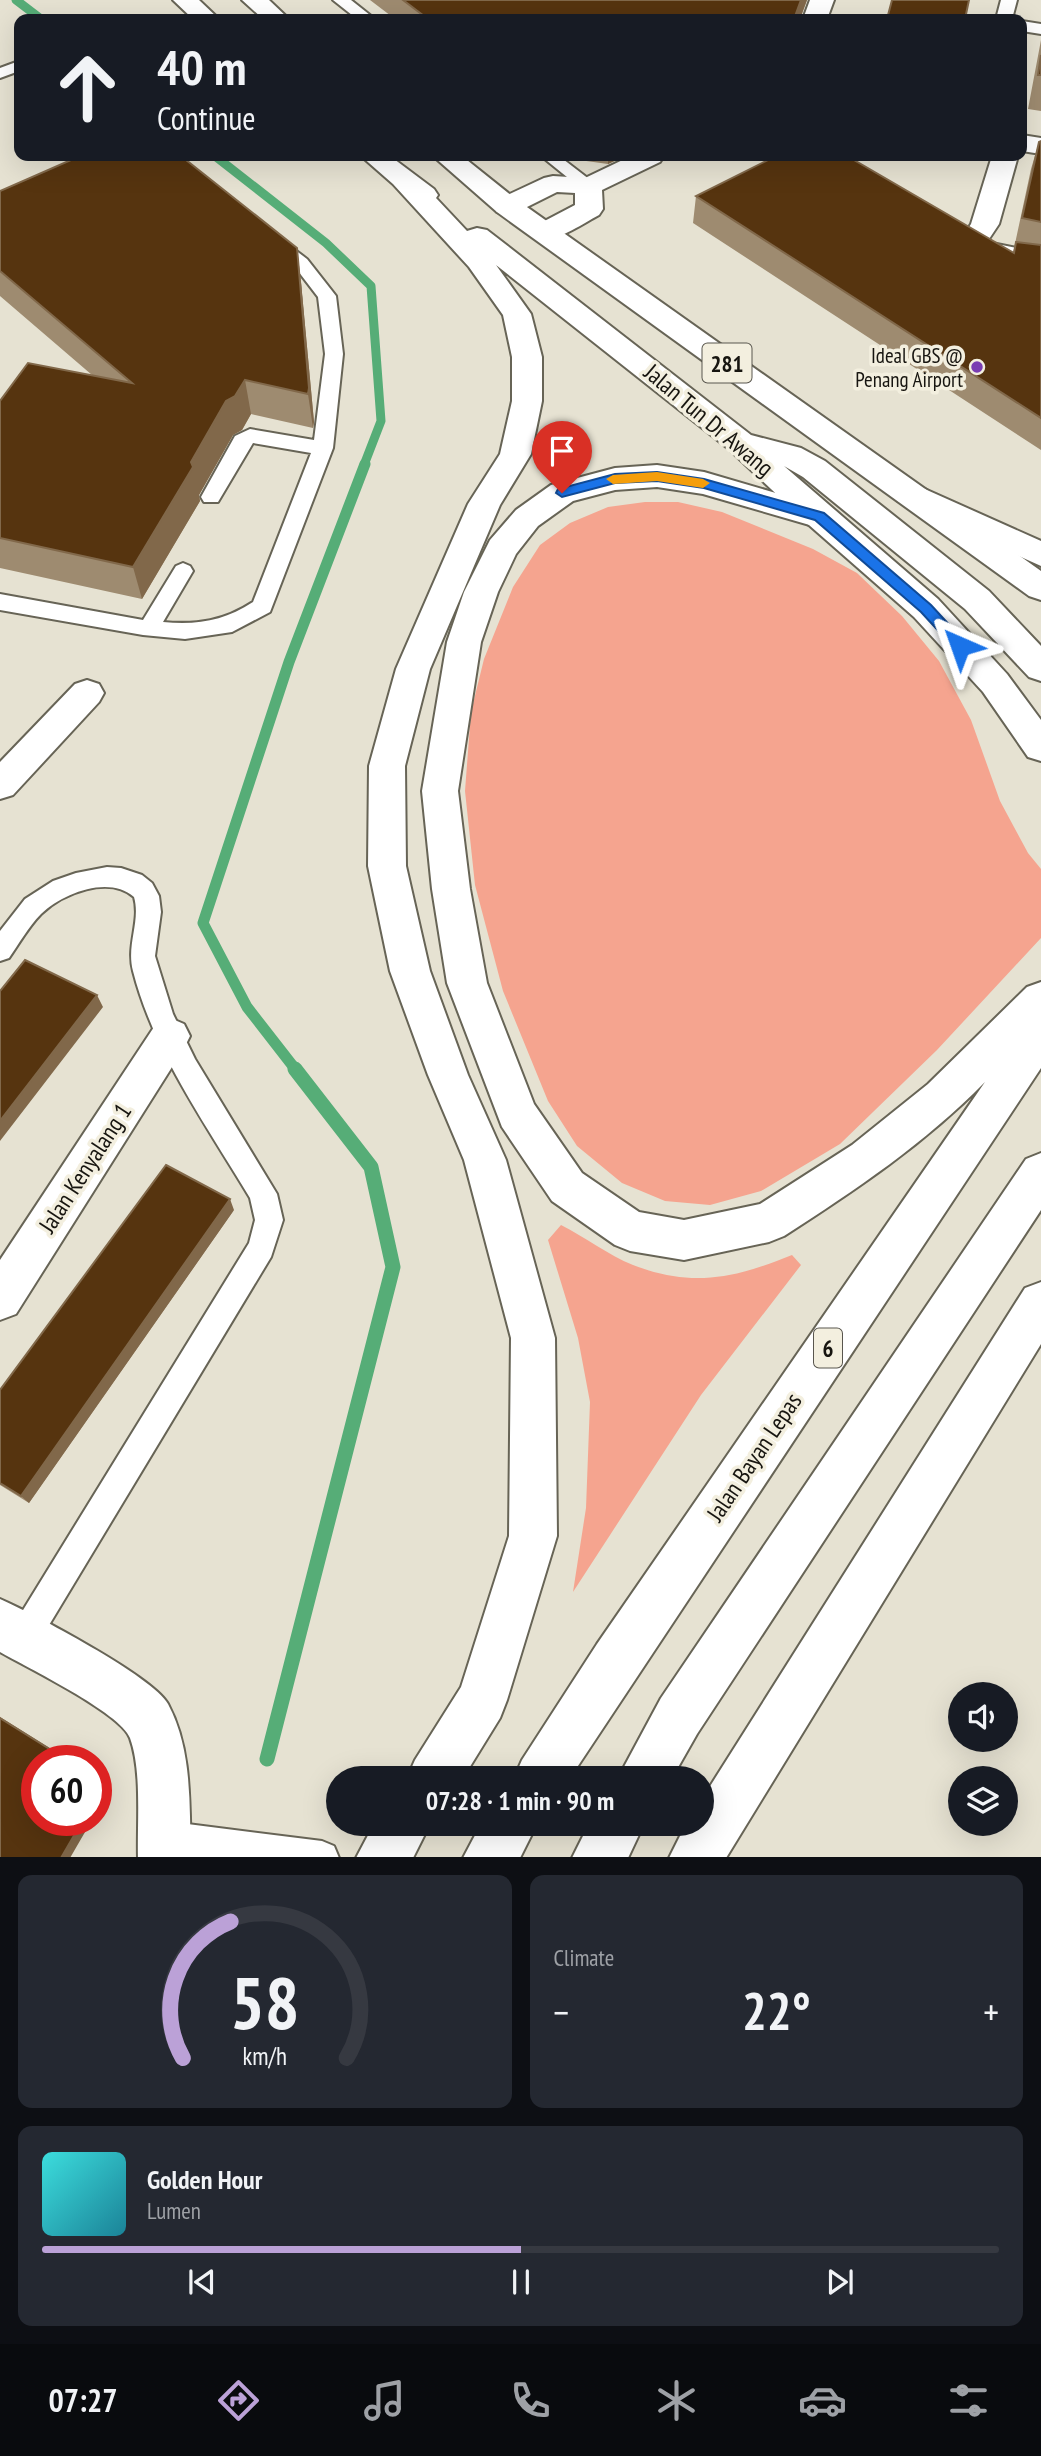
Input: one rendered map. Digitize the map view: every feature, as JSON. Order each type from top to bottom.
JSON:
[{"type":"main road","points":[[185,0],[201,14]]},
{"type":"main road","points":[[254,0],[271,14]]},
{"type":"main road","name":"Jalan Tun Dr Awang","points":[[452,161],[507,206],[1041,588]]},
{"type":"main road","points":[[507,206],[553,184],[589,186],[641,161]]},
{"type":"main road","points":[[1004,161],[985,224],[971,245],[994,254],[1041,262]]},
{"type":"main road","points":[[388,167],[479,261],[517,314],[527,357],[527,401],[515,454],[484,505],[413,669],[387,766],[387,866],[411,971],[448,1075],[485,1160],[533,1338],[533,1536],[482,1700],[441,1766]]},
{"type":"main road","name":"Jalan Tun Dr Awang","points":[[388,167],[741,443],[820,517],[926,608],[995,683],[1041,747]]},
{"type":"main road","points":[[545,232],[589,209],[589,186]]},
{"type":"main road","points":[[741,443],[790,455],[814,469],[977,600],[1041,668]]},
{"type":"main road","points":[[820,517],[704,483],[657,477],[615,479],[562,493],[527,518],[502,548],[481,592],[464,642],[440,791],[451,889],[467,983],[517,1114],[567,1187],[630,1231],[684,1240],[769,1222],[866,1159],[943,1097],[1041,999]]},
{"type":"main road","points":[[909,493],[1041,554]]},
{"type":"main road","points":[[0,785],[87,693]]},
{"type":"main road","name":"Jalan Bayan Lepas","points":[[548,1766],[615,1662],[1041,1034]]},
{"type":"main road","name":"Jalan Kenyalang 1","points":[[0,1298],[170,1037]]},
{"type":"main road","points":[[651,1766],[679,1716],[1041,1172]]},
{"type":"main road","points":[[695,1857],[1041,1303]]},
{"type":"main road","points":[[11,1632],[130,1699],[149,1720],[158,1747],[165,1848]]},
{"type":"main road","points":[[382,1857],[396,1836]]},
{"type":"main road","points":[[489,1857],[503,1836]]},
{"type":"main road","points":[[598,1857],[611,1836]]},
{"type":"lane","points":[[341,0],[360,14]]},
{"type":"lane","points":[[556,161],[589,186]]},
{"type":"lane","points":[[0,602],[174,632],[211,631],[245,620],[262,607],[323,449],[334,354],[327,296],[301,263],[258,230]]},
{"type":"lane","points":[[211,497],[242,441],[250,436],[323,449]]},
{"type":"lane","points":[[149,628],[183,571]]},
{"type":"lane","points":[[0,951],[38,902],[60,889],[110,877],[127,878],[143,890],[149,905],[142,955],[150,989],[170,1037],[263,1194],[269,1220],[261,1248],[11,1632]]},
{"type":"lane","points":[[165,1848],[322,1857]]},
{"type":"shaded area","points":[[645,502],[678,502],[722,512],[813,549],[857,573],[902,616],[939,661],[971,720],[1000,801],[1028,853],[1041,869],[1041,938],[937,1050],[840,1144],[761,1191],[710,1205],[665,1201],[622,1183],[577,1146],[548,1101],[503,991],[475,885],[465,791],[471,712],[484,659],[513,587],[540,545],[570,523],[608,507]]},
{"type":"shaded area","points":[[561,1225],[624,1261],[675,1276],[694,1278],[733,1274],[792,1255],[801,1265],[701,1395],[573,1592],[586,1508],[590,1402],[578,1338],[548,1240]]},
{"type":"building","points":[[403,0],[801,0],[796,14],[421,14]]},
{"type":"building","points":[[892,0],[969,0],[966,14],[888,14]]},
{"type":"building","points":[[1041,141],[1041,222],[1022,218]]},
{"type":"building","points":[[69,161],[187,161],[297,248],[308,394],[245,380],[235,396],[226,401],[191,462],[193,467],[133,567],[0,538],[0,401],[28,363],[132,383],[0,271],[0,191]]},
{"type":"building","name":"Ideal GBS @ Penang Airport","points":[[766,161],[856,161],[1014,253],[1016,242],[1041,245],[1041,418],[696,196]]},
{"type":"building","points":[[25,960],[97,995],[0,1121],[0,991]]},
{"type":"building","points":[[166,1165],[230,1199],[21,1496],[0,1483],[0,1390]]},
{"type":"building","points":[[0,1718],[43,1745],[21,1745],[21,1836],[74,1836],[62,1857],[0,1857]]},
{"type":"waterway","points":[[16,0],[34,14]]},
{"type":"waterway","points":[[221,161],[326,243],[371,286],[381,421],[364,465]]},
{"type":"waterway","points":[[296,1070],[247,1007],[203,923],[289,662],[365,464]]},
{"type":"waterway","points":[[267,1759],[393,1267],[371,1167],[295,1069]]},
{"type":"slow traffic","points":[[613,479],[657,477],[703,483]]},
{"type":"place","name":"Ideal GBS @ Penang Airport","points":[[977,367]]},
{"type":"route","points":[[562,493],[615,479],[657,477],[704,483],[820,517],[926,608],[960,646]]}]
